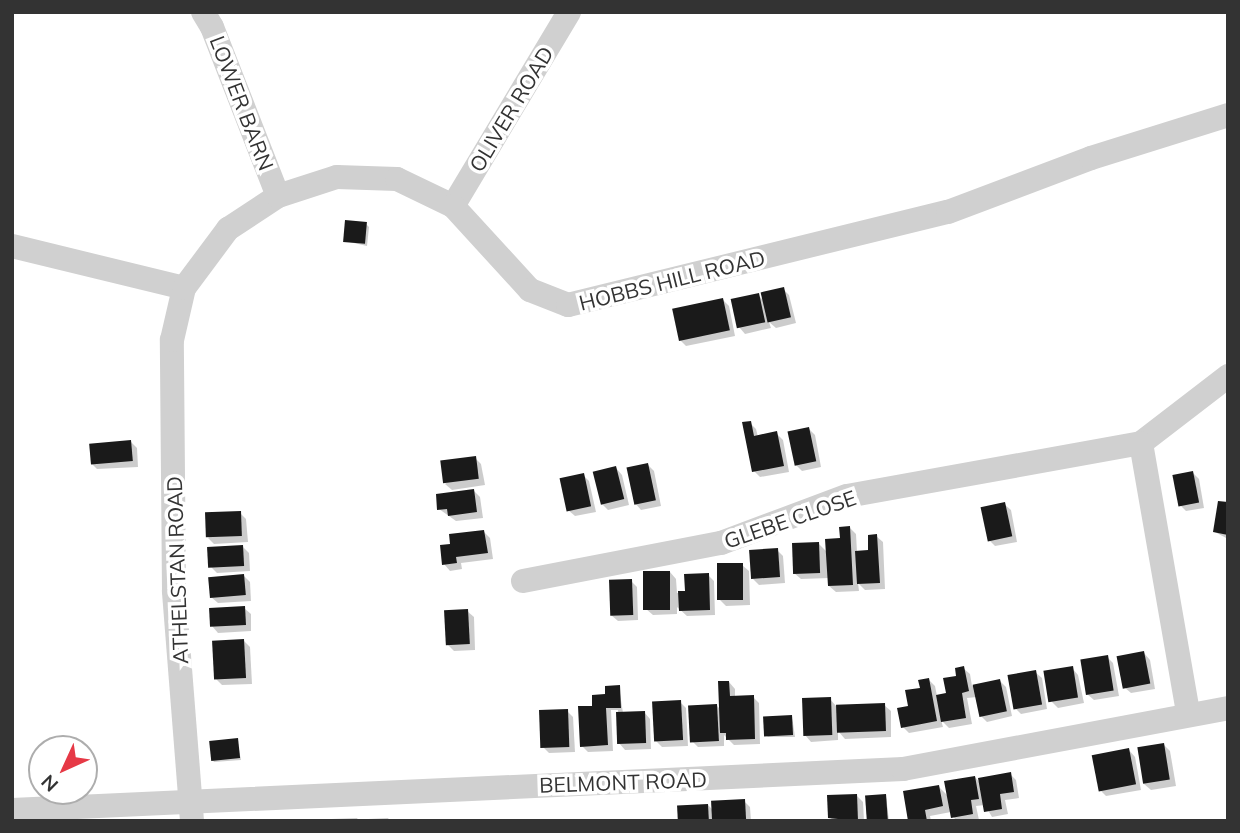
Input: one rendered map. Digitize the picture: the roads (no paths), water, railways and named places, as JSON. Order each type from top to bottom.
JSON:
[{"type":"street","name":"LOWER BARN","points":[[202,12],[212,27],[278,196]]},
{"type":"street","name":"OLIVER ROAD","points":[[453,206],[569,12]]},
{"type":"street","name":"HOBBS HILL ROAD","points":[[172,340],[184,288],[228,229],[278,196],[337,177],[397,178],[453,206],[530,290],[568,305],[948,212],[1091,158],[1228,115]]},
{"type":"street","points":[[12,246],[184,288]]},
{"type":"street","name":"ATHELSTAN ROAD","points":[[172,340],[174,591],[191,811]]},
{"type":"street","name":"GLEBE CLOSE","points":[[523,581],[721,543],[847,496],[1141,443],[1228,376]]},
{"type":"street","points":[[1141,443],[1188,713]]},
{"type":"street","name":"BELMONT ROAD","points":[[12,810],[191,811],[903,769],[1188,713],[1228,708]]}]
